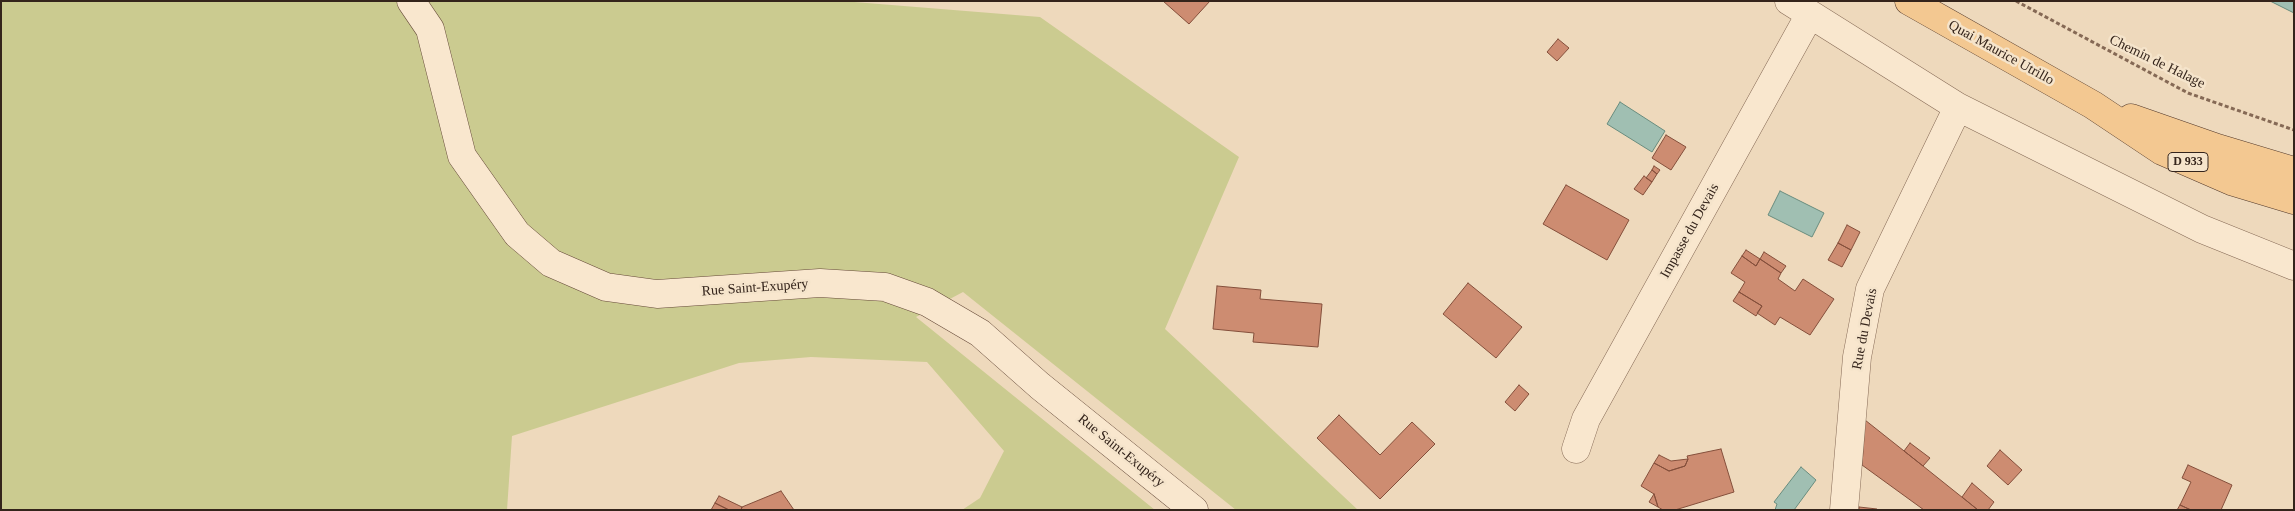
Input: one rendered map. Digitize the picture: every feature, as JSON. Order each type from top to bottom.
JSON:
[{"type":"main road","name":"Quai Maurice Utrillo","points":[[1909,1],[2093,105],[2162,151],[2231,181],[2294,200]]},
{"type":"main road","name":"Quai Maurice Utrillo","points":[[2093,105],[2216,148],[2294,171]]},
{"type":"street","name":"Rue Saint-Exupéry","points":[[411,1],[430,29],[462,156],[517,234],[551,263],[606,287],[657,294],[820,283],[885,287],[927,302],[980,333],[1040,386],[1194,510]]},
{"type":"street","points":[[1799,8],[1958,107],[2202,229],[2294,266]]},
{"type":"street","name":"Impasse du Devais","points":[[1576,449],[1586,419],[1799,8]]},
{"type":"street","name":"Rue du Devais","points":[[1844,510],[1857,357],[1870,289],[1958,107]]},
{"type":"path","name":"Chemin de Halage","points":[[2016,1],[2188,93],[2294,130]]},
{"type":"green space","points":[[1,1],[842,1],[1040,17],[1239,157],[1165,329],[1358,510],[1236,510],[963,292],[916,317],[1155,510],[962,510],[980,498],[1004,451],[927,362],[811,357],[739,363],[512,436],[507,510],[1,510]]},
{"type":"shaded area","points":[[2270,1],[2294,1],[2294,13]]},
{"type":"shaded area","points":[[1620,102],[1665,131],[1652,152],[1607,124]]},
{"type":"shaded area","points":[[1780,191],[1824,213],[1812,237],[1768,215]]},
{"type":"shaded area","points":[[1801,467],[1816,480],[1794,510],[1775,510],[1777,504],[1774,502]]},
{"type":"building","points":[[1163,1],[1210,1],[1189,24]]},
{"type":"building","points":[[1558,39],[1569,48],[1557,61],[1547,52]]},
{"type":"building","points":[[1666,135],[1686,147],[1671,170],[1652,158]]},
{"type":"building","points":[[1654,166],[1660,170],[1657,174],[1652,170]]},
{"type":"building","points":[[1652,170],[1657,174],[1652,182],[1646,178]]},
{"type":"building","points":[[1644,176],[1652,182],[1643,195],[1634,189]]},
{"type":"building","points":[[1566,185],[1629,220],[1607,260],[1543,224]]},
{"type":"building","points":[[1847,225],[1860,232],[1851,250],[1838,243]]},
{"type":"building","points":[[1838,243],[1851,250],[1842,267],[1828,260]]},
{"type":"building","points":[[1746,250],[1760,259],[1756,266],[1742,256]]},
{"type":"building","points":[[1764,252],[1786,266],[1781,273],[1760,259]]},
{"type":"building","points":[[1742,256],[1756,266],[1760,259],[1781,273],[1778,279],[1795,291],[1803,279],[1834,299],[1810,335],[1780,317],[1775,325],[1757,313],[1762,306],[1739,292],[1745,282],[1731,273]]},
{"type":"building","points":[[1468,283],[1522,327],[1496,358],[1443,314]]},
{"type":"building","points":[[1217,286],[1261,290],[1260,299],[1322,304],[1318,347],[1253,342],[1254,333],[1213,329]]},
{"type":"building","points":[[1739,292],[1762,306],[1756,316],[1733,301]]},
{"type":"building","points":[[1519,385],[1529,394],[1515,411],[1505,402]]},
{"type":"building","points":[[1339,415],[1380,455],[1412,422],[1435,444],[1380,499],[1317,438]]},
{"type":"building","points":[[1865,420],[1978,510],[1924,510],[1862,465]]},
{"type":"building","points":[[1910,443],[1930,458],[1923,466],[1904,451]]},
{"type":"building","points":[[1721,449],[1734,492],[1675,510],[1663,510],[1658,507],[1654,494],[1641,486],[1654,463],[1669,471],[1685,466],[1688,459],[1687,456]]},
{"type":"building","points":[[2000,450],[2022,470],[2008,485],[1987,466]]},
{"type":"building","points":[[1659,455],[1671,461],[1688,459],[1685,466],[1669,471],[1654,463]]},
{"type":"building","points":[[2188,465],[2232,485],[2221,510],[2191,510],[2180,505],[2191,482],[2182,478]]},
{"type":"building","points":[[1972,483],[1994,502],[1988,510],[1978,510],[1962,497]]},
{"type":"building","points":[[781,491],[794,510],[741,510],[742,507]]},
{"type":"building","points":[[1654,494],[1658,507],[1649,502]]},
{"type":"building","points":[[719,496],[742,507],[741,510],[729,510],[715,503]]},
{"type":"building","points":[[715,503],[729,510],[711,510]]},
{"type":"building","points":[[2180,505],[2191,510],[2177,510]]},
{"type":"building","points":[[1859,507],[1877,509],[1877,510],[1859,510]]}]
